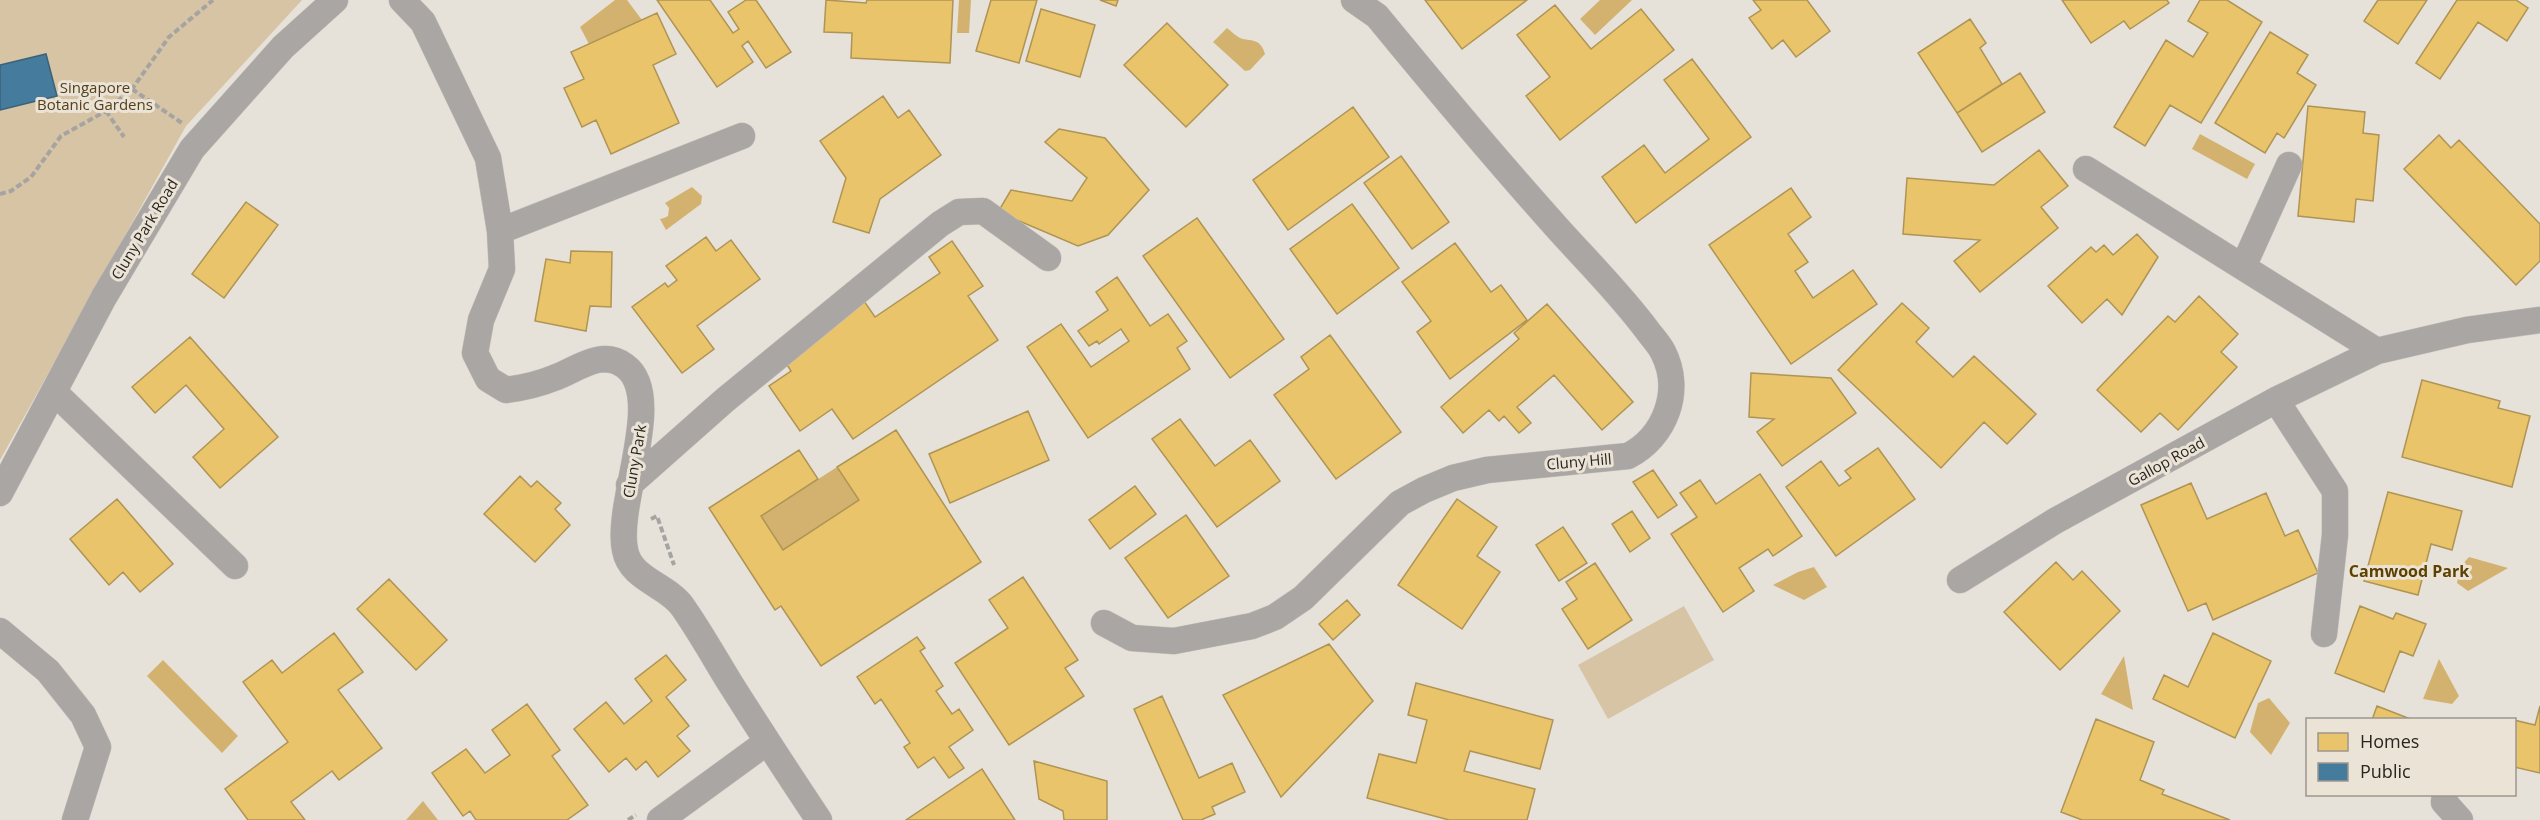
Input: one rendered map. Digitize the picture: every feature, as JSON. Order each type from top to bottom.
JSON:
[{"type":"street","name":"Cluny Park Road","points":[[0,493],[104,297],[192,149],[284,47],[335,0]]},
{"type":"street","name":"Cluny Park","points":[[402,0],[423,22],[488,158],[500,231],[502,269],[480,321],[475,353],[482,370],[488,379],[506,390],[554,378],[590,361],[612,359],[626,366],[636,379],[642,395],[642,421],[623,517],[625,552],[634,568],[680,603],[819,820]]},
{"type":"street","name":"Cluny Hill","points":[[1104,623],[1132,639],[1174,640],[1252,626],[1275,617],[1303,598],[1400,503],[1424,490],[1453,478],[1487,470],[1628,456],[1640,450],[1656,434],[1669,413],[1670,371],[1663,352],[1638,317],[1488,150],[1377,16],[1354,0]]},
{"type":"street","points":[[500,231],[742,136]]},
{"type":"street","points":[[2243,267],[2289,165]]},
{"type":"street","points":[[2086,169],[2377,351]]},
{"type":"street","points":[[629,485],[725,400],[940,224],[959,212],[983,211],[1048,258]]},
{"type":"street","name":"Gallop Road","points":[[1960,580],[2055,521],[2276,400],[2377,351],[2467,330],[2540,320]]},
{"type":"street","points":[[54,392],[235,566]]},
{"type":"street","points":[[2276,400],[2335,490],[2335,535],[2324,634]]},
{"type":"street","points":[[0,631],[48,671],[83,715],[98,747],[75,820]]},
{"type":"street","points":[[660,820],[767,742]]},
{"type":"street","points":[[2445,796],[2444,802],[2460,820]]},
{"type":"path","points":[[0,194],[11,192],[31,177],[61,136],[106,111],[132,88],[169,37],[213,0]]},
{"type":"path","points":[[132,88],[186,126]]},
{"type":"path","points":[[106,111],[124,137]]},
{"type":"path","points":[[648,521],[657,516],[678,574]]},
{"type":"green space","name":"Singapore Botanic Gardens","points":[[0,0],[302,0],[186,126],[0,460]]},
{"type":"green space","points":[[1684,606],[1714,660],[1608,719],[1578,665]]},
{"type":"shaded area","points":[[615,0],[627,0],[642,20],[589,44],[580,27]]},
{"type":"shaded area","points":[[959,0],[971,0],[969,33],[957,33]]},
{"type":"shaded area","points":[[1600,0],[1632,0],[1595,35],[1580,19]]},
{"type":"shaded area","points":[[1227,28],[1240,38],[1255,41],[1261,45],[1265,54],[1250,70],[1245,71],[1213,42]]},
{"type":"shaded area","points":[[2200,134],[2255,164],[2247,179],[2192,149]]},
{"type":"shaded area","points":[[692,187],[702,196],[701,204],[666,230],[660,219],[668,216],[669,208],[665,203]]},
{"type":"shaded area","points":[[837,467],[859,500],[783,550],[761,516]]},
{"type":"shaded area","points":[[2469,557],[2508,568],[2468,591],[2457,583],[2460,567]]},
{"type":"shaded area","points":[[1814,567],[1827,587],[1804,600],[1773,585],[1798,572]]},
{"type":"shaded area","points":[[2124,656],[2133,710],[2101,694]]},
{"type":"shaded area","points":[[2439,659],[2459,696],[2452,704],[2423,699]]},
{"type":"shaded area","points":[[163,660],[238,736],[222,753],[147,676]]},
{"type":"shaded area","points":[[2269,698],[2290,723],[2271,755],[2250,732],[2258,703]]},
{"type":"shaded area","points":[[423,801],[438,820],[406,820]]},
{"type":"building: Homes","points":[[657,0],[710,0],[733,33],[739,29],[728,12],[746,0],[756,0],[791,52],[766,68],[748,41],[742,46],[753,62],[717,87]]},
{"type":"building: Homes","points":[[826,0],[866,3],[867,0],[953,0],[950,63],[851,58],[852,33],[824,32]]},
{"type":"building: Homes","points":[[991,0],[1037,0],[1019,63],[976,51]]},
{"type":"building: Homes","points":[[1100,0],[1118,0],[1116,6]]},
{"type":"building: Homes","points":[[1425,0],[1527,0],[1462,49]]},
{"type":"building: Homes","points":[[1753,0],[1807,0],[1830,31],[1796,57],[1783,40],[1772,49],[1749,18],[1761,10]]},
{"type":"building: Homes","points":[[2062,0],[2167,0],[2169,3],[2130,29],[2124,21],[2091,43]]},
{"type":"building: Homes","points":[[2200,0],[2227,0],[2262,22],[2201,123],[2170,105],[2145,146],[2114,127],[2166,40],[2193,57],[2208,33],[2188,21]]},
{"type":"building: Homes","points":[[2378,0],[2427,0],[2398,44],[2364,21]]},
{"type":"building: Homes","points":[[2457,0],[2516,0],[2528,8],[2507,41],[2478,22],[2440,79],[2416,63]]},
{"type":"building: Homes","points":[[1555,5],[1591,49],[1641,9],[1674,50],[1560,140],[1526,96],[1550,77],[1517,35]]},
{"type":"building: Homes","points":[[1041,9],[1095,25],[1080,77],[1026,61]]},
{"type":"building: Homes","points":[[657,13],[676,54],[653,65],[679,123],[611,154],[596,120],[582,127],[564,88],[584,79],[571,52]]},
{"type":"building: Homes","points":[[1970,19],[1986,43],[1980,48],[2002,84],[1957,113],[1918,53]]},
{"type":"building: Homes","points":[[1167,23],[1228,85],[1186,127],[1124,65]]},
{"type":"building: Homes","points":[[2270,32],[2308,55],[2297,73],[2316,85],[2284,138],[2277,133],[2265,153],[2215,123]]},
{"type":"building: Homes","points":[[1692,59],[1751,137],[1636,223],[1602,177],[1644,145],[1665,173],[1709,139],[1664,80]]},
{"type":"building: Homes","points":[[2020,73],[2045,112],[1982,152],[1957,113]]},
{"type":"building: Homes","points":[[883,96],[898,118],[909,110],[941,155],[880,199],[869,233],[833,222],[846,178],[820,141]]},
{"type":"building: Homes","points":[[2308,106],[2365,112],[2363,133],[2379,135],[2373,201],[2356,199],[2354,222],[2298,216]]},
{"type":"building: Homes","points":[[1353,107],[1389,157],[1288,230],[1253,180]]},
{"type":"building: Homes","points":[[1059,129],[1105,138],[1149,190],[1108,235],[1078,246],[998,212],[1011,190],[1072,201],[1087,178],[1045,142]]},
{"type":"building: Homes","points":[[2439,135],[2451,148],[2459,140],[2540,224],[2540,261],[2516,285],[2404,169]]},
{"type":"building: Homes","points":[[2039,150],[2068,186],[2041,207],[2058,228],[1980,292],[1954,261],[1980,240],[1903,234],[1907,178],[1994,185]]},
{"type":"building: Homes","points":[[1401,156],[1449,222],[1412,249],[1364,183]]},
{"type":"building: Homes","points":[[1791,188],[1811,217],[1788,234],[1808,262],[1795,271],[1813,298],[1853,270],[1877,304],[1791,364],[1709,245]]},
{"type":"building: Homes","points":[[246,202],[278,225],[224,298],[192,274]]},
{"type":"building: Homes","points":[[1352,204],[1399,268],[1337,314],[1290,249]]},
{"type":"building: Homes","points":[[1197,218],[1284,339],[1230,378],[1143,256]]},
{"type":"building: Homes","points":[[2137,234],[2158,257],[2122,315],[2107,299],[2082,323],[2048,286],[2091,247],[2096,252],[2104,245],[2113,255]]},
{"type":"building: Homes","points":[[706,237],[716,251],[731,240],[760,279],[697,326],[714,349],[682,373],[632,307],[665,283],[668,287],[677,280],[666,266]]},
{"type":"building: Homes","points":[[952,241],[983,286],[968,296],[998,340],[853,439],[832,409],[800,431],[769,386],[791,371],[782,357],[864,301],[875,317],[940,273],[929,257]]},
{"type":"building: Homes","points":[[1455,243],[1491,292],[1501,285],[1527,320],[1450,379],[1417,332],[1431,321],[1402,282]]},
{"type":"building: Homes","points":[[571,251],[612,252],[611,307],[590,306],[586,331],[535,321],[546,259],[570,263]]},
{"type":"building: Homes","points":[[1117,277],[1150,326],[1168,314],[1187,341],[1177,348],[1190,369],[1088,438],[1027,347],[1061,324],[1091,367],[1129,341],[1121,329],[1099,344],[1097,341],[1089,346],[1078,331],[1108,310],[1096,292]]},
{"type":"building: Homes","points":[[2199,296],[2238,334],[2221,352],[2237,367],[2178,430],[2160,413],[2141,432],[2097,390],[2168,316],[2175,322]]},
{"type":"building: Homes","points":[[1902,303],[1929,328],[1916,342],[1953,377],[1974,356],[2036,414],[2007,444],[1984,422],[1941,468],[1838,370]]},
{"type":"building: Homes","points":[[1547,304],[1633,402],[1602,430],[1554,375],[1517,407],[1531,423],[1519,433],[1504,416],[1499,421],[1489,410],[1463,433],[1441,407],[1519,339],[1514,333]]},
{"type":"building: Homes","points":[[1330,335],[1401,432],[1336,479],[1274,395],[1309,369],[1301,357]]},
{"type":"building: Homes","points":[[190,337],[278,437],[220,488],[193,457],[224,429],[186,385],[155,413],[132,387]]},
{"type":"building: Homes","points":[[1751,373],[1831,378],[1856,413],[1782,466],[1757,432],[1774,419],[1749,417]]},
{"type":"building: Homes","points":[[2422,380],[2500,401],[2498,408],[2530,416],[2512,487],[2402,457]]},
{"type":"building: Homes","points":[[1028,411],[1049,460],[950,503],[929,454]]},
{"type":"building: Homes","points":[[1180,419],[1215,466],[1250,440],[1280,481],[1217,527],[1152,439]]},
{"type":"building: Homes","points":[[896,430],[981,562],[821,666],[781,606],[775,610],[709,508],[799,450],[818,479],[761,516],[783,550],[859,500],[837,467]]},
{"type":"building: Homes","points":[[1878,448],[1915,499],[1836,556],[1786,487],[1821,461],[1839,486],[1851,478],[1845,471]]},
{"type":"building: Homes","points":[[1653,470],[1677,505],[1658,518],[1633,482]]},
{"type":"building: Homes","points":[[1760,474],[1802,536],[1773,556],[1768,549],[1739,568],[1754,591],[1723,612],[1671,534],[1697,517],[1680,493],[1700,480],[1716,504]]},
{"type":"building: Homes","points":[[520,476],[531,487],[537,481],[561,503],[555,509],[570,525],[535,562],[484,514]]},
{"type":"building: Homes","points":[[2191,483],[2207,519],[2266,493],[2285,536],[2298,530],[2318,573],[2213,620],[2206,603],[2188,611],[2141,505]]},
{"type":"building: Homes","points":[[1135,486],[1156,514],[1110,549],[1089,520]]},
{"type":"building: Homes","points":[[2388,492],[2462,511],[2452,550],[2431,544],[2418,595],[2364,581]]},
{"type":"building: Homes","points":[[117,499],[173,564],[140,592],[123,572],[109,585],[70,539]]},
{"type":"building: Homes","points":[[1457,499],[1497,527],[1477,556],[1500,572],[1462,629],[1398,585]]},
{"type":"building: Homes","points":[[1632,511],[1650,538],[1630,552],[1612,524]]},
{"type":"building: Homes","points":[[1186,515],[1229,576],[1168,618],[1125,558]]},
{"type":"building: Homes","points":[[1563,527],[1587,563],[1559,581],[1536,545]]},
{"type":"building: Homes","points":[[2056,562],[2073,580],[2082,571],[2120,611],[2060,670],[2004,612]]},
{"type":"building: Homes","points":[[1595,563],[1632,620],[1588,649],[1562,609],[1577,599],[1566,582]]},
{"type":"building: Homes","points":[[1023,577],[1078,660],[1065,668],[1084,696],[1009,745],[955,663],[1008,628],[989,600]]},
{"type":"building: Homes","points":[[389,579],[447,640],[416,670],[357,609]]},
{"type":"building: Homes","points":[[1347,600],[1360,615],[1333,640],[1319,624]]},
{"type":"building: Homes","points":[[2360,606],[2393,619],[2396,613],[2426,624],[2413,656],[2400,651],[2384,692],[2335,673]]},
{"type":"building: Homes","points":[[334,633],[363,672],[338,690],[382,748],[339,780],[332,771],[291,802],[305,820],[248,820],[225,789],[288,742],[243,682],[272,660],[282,673]]},
{"type":"building: Homes","points":[[2213,633],[2271,661],[2235,738],[2153,699],[2164,675],[2188,687]]},
{"type":"building: Homes","points":[[917,637],[925,648],[920,651],[943,686],[936,691],[952,714],[959,709],[973,730],[949,747],[964,768],[949,778],[934,757],[918,768],[904,747],[910,743],[881,699],[875,704],[857,677]]},
{"type":"building: Homes","points":[[1329,644],[1373,701],[1281,797],[1223,695]]},
{"type":"building: Homes","points":[[666,655],[686,680],[666,697],[689,726],[677,736],[690,751],[658,777],[646,761],[636,770],[626,758],[609,772],[574,729],[606,702],[624,724],[652,701],[635,679]]},
{"type":"building: Homes","points":[[1416,683],[1553,720],[1540,769],[1470,751],[1464,771],[1535,789],[1527,820],[1449,820],[1367,798],[1379,754],[1416,763],[1427,720],[1408,715]]},
{"type":"building: Homes","points":[[1162,696],[1199,778],[1232,763],[1245,792],[1212,807],[1215,814],[1201,820],[1183,820],[1134,709]]},
{"type":"building: Homes","points":[[527,704],[560,750],[552,756],[588,805],[567,820],[476,820],[470,811],[463,816],[432,773],[466,749],[485,773],[510,755],[492,730]]},
{"type":"building: Homes","points":[[2377,706],[2408,718],[2373,718]]},
{"type":"building: Homes","points":[[2540,706],[2540,773],[2516,767],[2516,720],[2535,725]]},
{"type":"building: Homes","points":[[2096,719],[2154,742],[2140,780],[2164,790],[2162,794],[2230,820],[2082,820],[2061,812]]},
{"type":"building: Homes","points":[[1034,761],[1107,781],[1107,820],[1064,820],[1063,811],[1039,799]]},
{"type":"building: Homes","points":[[982,769],[1015,820],[906,820]]},
{"type":"building: Public","points":[[46,54],[57,96],[0,110],[0,65]]},
{"type":"district","name":"Camwood Park","points":[[2409,571]]}]
